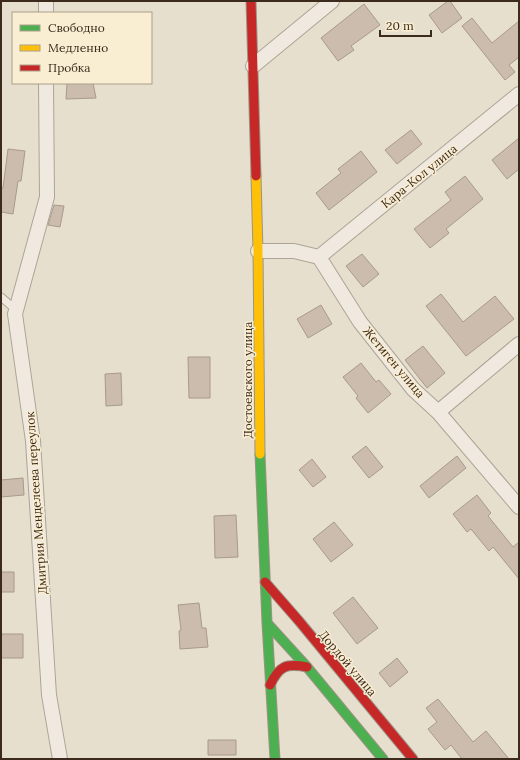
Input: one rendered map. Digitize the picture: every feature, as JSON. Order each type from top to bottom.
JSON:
[{"type":"street","points":[[46,1],[46,12]]},
{"type":"street","name":"Достоевского улица","points":[[252,1],[258,251],[260,480],[266,623],[275,759]]},
{"type":"street","points":[[253,66],[332,1]]},
{"type":"street","name":"Дмитрия Менделеева переулок","points":[[46,84],[47,197],[15,314],[33,441],[49,695],[60,759]]},
{"type":"street","name":"Кара-Кол улица","points":[[319,257],[519,94]]},
{"type":"street","points":[[258,251],[294,251],[319,257]]},
{"type":"street","name":"Жетиген улица","points":[[319,257],[360,322],[413,389],[438,412],[519,507]]},
{"type":"street","points":[[438,412],[519,344]]},
{"type":"street","name":"Дордой улица","points":[[265,582],[413,759]]},
{"type":"street","points":[[266,623],[299,622]]},
{"type":"street","points":[[266,623],[306,667],[383,759]]},
{"type":"street","points":[[270,685],[274,676],[280,669],[288,665],[295,664],[306,667]]},
{"type":"lane","points":[[1,297],[16,310]]},
{"type":"building","points":[[450,1],[462,18],[442,33],[429,15]]},
{"type":"building","points":[[364,4],[380,25],[351,46],[354,50],[338,61],[321,38]]},
{"type":"building","points":[[472,18],[492,43],[519,21],[519,57],[509,65],[515,72],[505,80],[462,26]]},
{"type":"building","points":[[67,84],[93,84],[96,98],[66,99]]},
{"type":"building","points":[[411,130],[422,144],[397,164],[385,150]]},
{"type":"building","points":[[519,138],[519,169],[507,179],[492,160]]},
{"type":"building","points":[[8,149],[25,151],[21,181],[18,181],[13,214],[1,212],[1,188],[3,188]]},
{"type":"building","points":[[361,151],[377,172],[329,210],[316,193],[341,173],[338,169]]},
{"type":"building","points":[[465,176],[483,199],[446,229],[449,233],[430,248],[414,229],[451,200],[445,192]]},
{"type":"building","points":[[54,205],[64,206],[60,227],[48,225]]},
{"type":"building","points":[[362,254],[379,274],[363,287],[346,266]]},
{"type":"building","points":[[441,294],[463,322],[495,296],[514,319],[466,356],[426,306]]},
{"type":"building","points":[[321,305],[332,324],[308,338],[297,319]]},
{"type":"building","points":[[423,346],[445,373],[427,388],[405,360]]},
{"type":"building","points":[[188,357],[210,357],[210,398],[189,398]]},
{"type":"building","points":[[361,363],[376,382],[379,380],[391,394],[368,413],[356,398],[358,396],[343,377]]},
{"type":"building","points":[[121,373],[122,405],[106,406],[105,374]]},
{"type":"building","points":[[366,446],[383,467],[369,478],[352,457]]},
{"type":"building","points":[[457,456],[466,468],[429,498],[420,486]]},
{"type":"building","points":[[312,459],[326,477],[313,487],[299,470]]},
{"type":"building","points":[[23,478],[24,495],[1,497],[1,480]]},
{"type":"building","points":[[477,495],[491,513],[488,516],[513,547],[519,542],[519,579],[493,547],[489,551],[471,529],[467,532],[453,514]]},
{"type":"building","points":[[236,515],[238,557],[215,558],[214,516]]},
{"type":"building","points":[[334,522],[353,545],[331,562],[313,539]]},
{"type":"building","points":[[1,572],[14,572],[14,592],[1,592]]},
{"type":"building","points":[[353,597],[378,628],[357,644],[333,613]]},
{"type":"building","points":[[199,603],[202,628],[206,628],[208,647],[180,649],[179,631],[181,630],[178,605]]},
{"type":"building","points":[[1,634],[23,634],[23,658],[1,658]]},
{"type":"building","points":[[397,658],[408,672],[390,687],[379,673]]},
{"type":"building","points":[[438,699],[473,742],[486,731],[509,759],[462,759],[451,745],[445,750],[428,729],[437,722],[426,708]]},
{"type":"building","points":[[208,740],[236,740],[236,755],[208,755]]},
{"type":"traffic: fast","points":[[260,454],[267,623],[275,759]]},
{"type":"traffic: fast","points":[[267,623],[307,667],[383,759]]},
{"type":"traffic: slow","points":[[256,176],[260,454]]},
{"type":"traffic: jam","points":[[251,1],[256,176]]},
{"type":"traffic: jam","points":[[265,582],[413,759]]},
{"type":"traffic: jam","points":[[270,685],[273,679],[284,667],[294,665],[307,667]]}]
